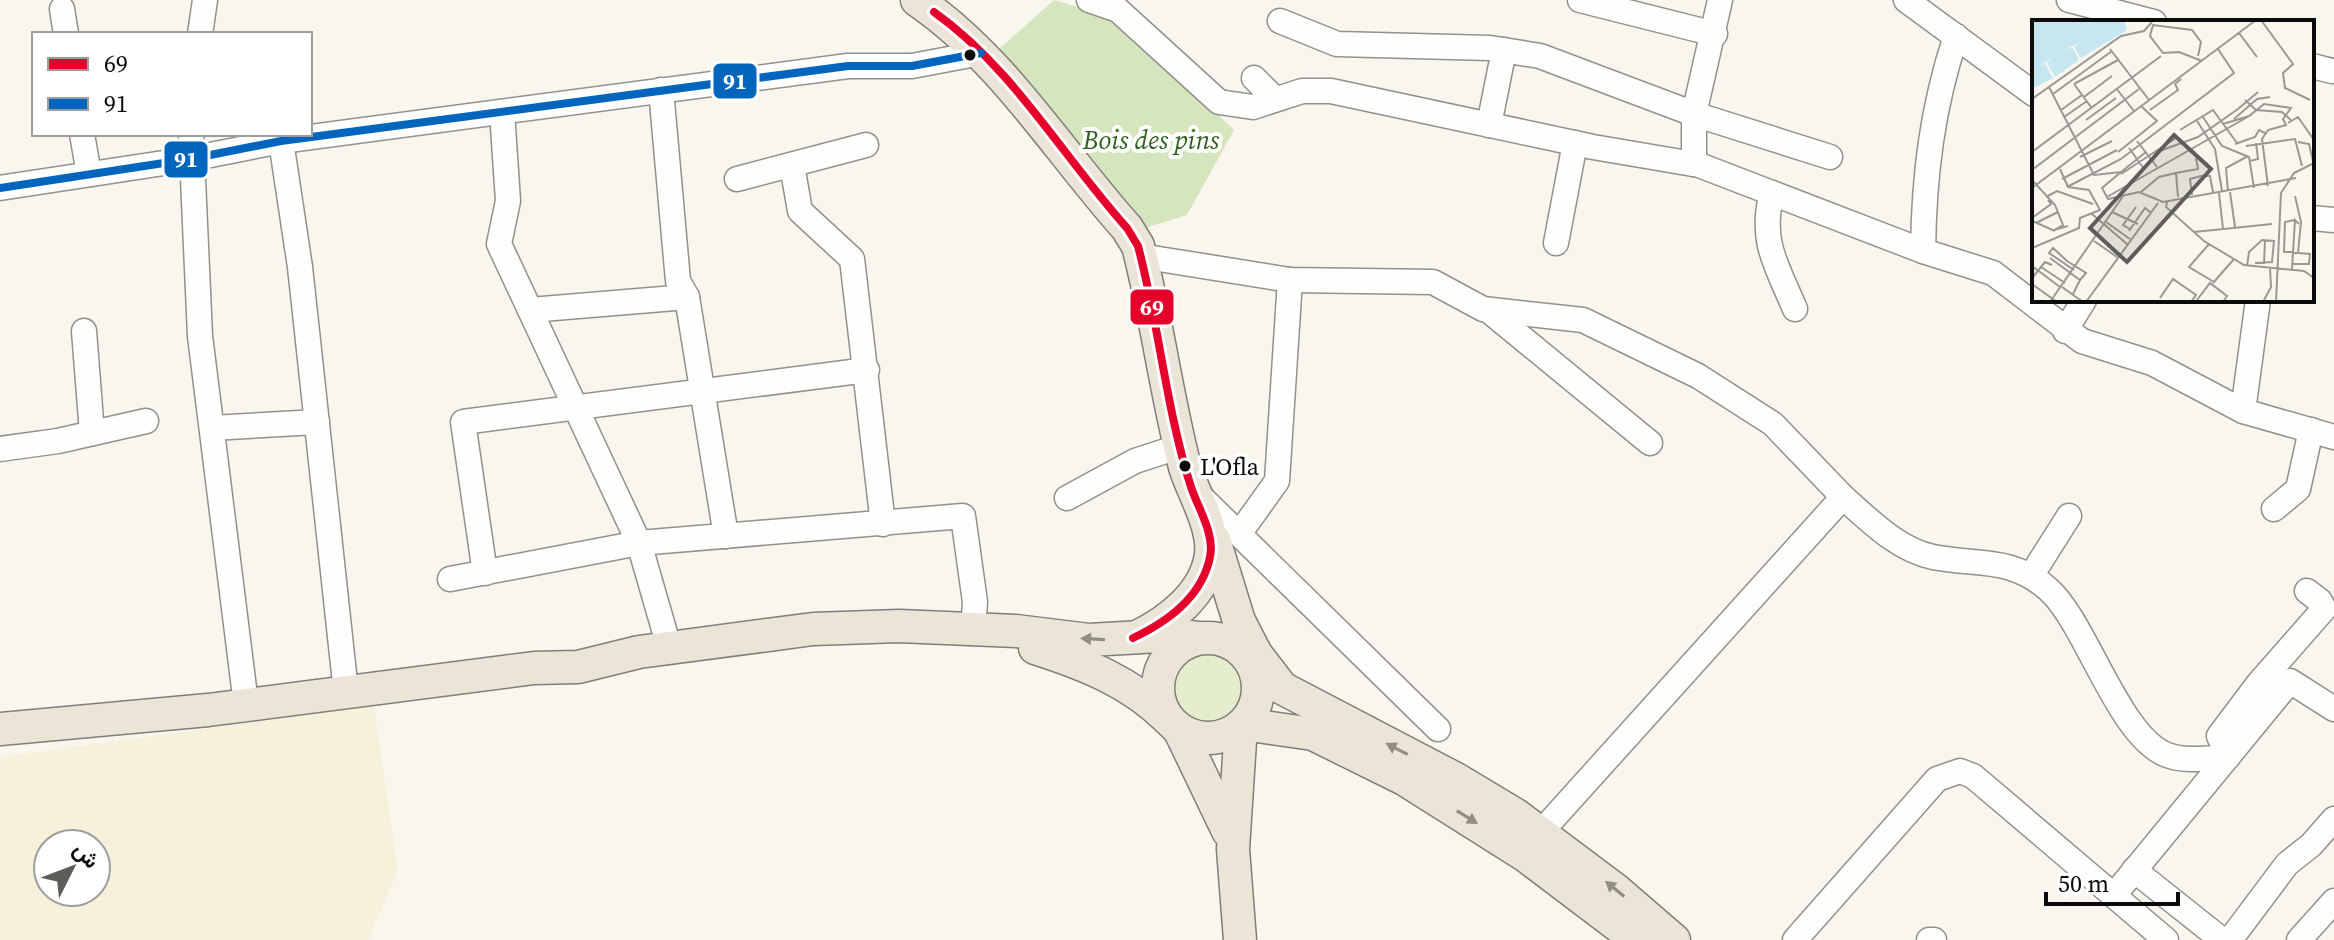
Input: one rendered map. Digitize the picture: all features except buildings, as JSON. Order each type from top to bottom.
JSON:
[{"type":"main road","points":[[917,0],[981,53],[1127,228],[1140,256],[1181,446],[1210,538],[1210,557],[1204,578],[1184,604],[1157,626],[1133,638]]},
{"type":"main road","points":[[1197,502],[1218,550],[1258,686],[1257,699],[1242,725],[1233,849],[1240,940]]},
{"type":"main road","points":[[1184,604],[1182,641],[1159,676],[1157,691],[1222,812],[1233,849]]},
{"type":"main road","points":[[1239,621],[1256,654],[1282,688]]},
{"type":"main road","points":[[0,729],[246,704],[534,668],[578,667],[616,656],[813,629],[899,626],[976,629],[1089,640],[1227,641],[1282,688],[1456,779],[1541,832],[1674,940]]},
{"type":"main road","points":[[976,629],[1084,663],[1145,697],[1174,724],[1205,738],[1219,737],[1242,725],[1313,734],[1392,772],[1526,856],[1637,940]]},
{"type":"street","points":[[200,32],[205,0]]},
{"type":"street","points":[[1089,0],[1118,10],[1219,102],[1253,107],[1302,91],[1331,91],[1575,143],[1694,164],[2007,281],[2065,331],[2082,341],[2152,363],[2243,411],[2322,433],[2298,489],[2274,509]]},
{"type":"street","points":[[1580,0],[1715,34]]},
{"type":"street","points":[[1694,164],[1694,114],[1715,34],[1720,0]]},
{"type":"street","points":[[1906,0],[2032,93]]},
{"type":"street","points":[[2155,20],[2160,0]]},
{"type":"street","points":[[2080,1],[2147,20]]},
{"type":"street","points":[[62,9],[66,32]]},
{"type":"street","points":[[1280,21],[1337,44],[1504,50],[1540,56],[1694,114],[1830,157]]},
{"type":"street","points":[[1923,251],[1923,179],[1934,107],[1956,36]]},
{"type":"street","points":[[1489,125],[1504,50]]},
{"type":"street","points":[[0,188],[190,159],[281,141],[848,66],[912,66],[981,53]]},
{"type":"street","points":[[1254,78],[1274,98]]},
{"type":"street","points":[[661,90],[678,281],[687,297],[726,536]]},
{"type":"street","points":[[502,112],[508,201],[499,244],[639,543],[665,633],[666,649]]},
{"type":"street","points":[[82,136],[89,174]]},
{"type":"street","points":[[191,136],[200,336],[246,704]]},
{"type":"street","points":[[281,141],[300,267],[346,692]]},
{"type":"street","points":[[1556,243],[1575,143]]},
{"type":"street","points":[[737,179],[866,145]]},
{"type":"street","points":[[792,165],[800,211],[852,259],[883,524]]},
{"type":"street","points":[[1772,193],[1765,219],[1767,241],[1795,309]]},
{"type":"street","points":[[2314,218],[2334,220]]},
{"type":"street","points":[[1140,256],[1290,280],[1433,282],[1487,310],[1650,443]]},
{"type":"street","points":[[1239,534],[1277,481],[1290,280]]},
{"type":"street","points":[[530,310],[687,297]]},
{"type":"street","points":[[2243,411],[2258,302]]},
{"type":"street","points":[[2065,331],[2080,303]]},
{"type":"street","points":[[1487,310],[1583,320],[1698,376],[1773,424],[1843,497],[1883,532],[1914,551],[1933,557],[2008,565],[2031,576],[2066,608],[2093,663],[2145,739],[2166,755],[2189,759],[2228,757]]},
{"type":"street","points":[[84,331],[92,433]]},
{"type":"street","points":[[485,573],[463,422],[867,370]]},
{"type":"street","points":[[0,449],[146,421]]},
{"type":"street","points":[[212,428],[317,422]]},
{"type":"street","points":[[1067,498],[1135,461],[1181,446]]},
{"type":"street","points":[[1541,832],[1843,497]]},
{"type":"street","points":[[1197,502],[1239,534],[1438,729]]},
{"type":"street","points":[[450,579],[639,543],[963,516],[976,629]]},
{"type":"street","points":[[2031,576],[2069,516]]},
{"type":"street","points":[[2228,757],[2219,736],[2259,683],[2324,609],[2320,601],[2307,591]]},
{"type":"street","points":[[2115,894],[2290,681],[2334,709]]},
{"type":"street","points":[[1795,940],[1937,779],[1960,771],[1973,776],[2166,940]]},
{"type":"street","points":[[2230,940],[2287,864],[2311,845],[2334,819]]},
{"type":"street","points":[[2134,870],[2222,940]]},
{"type":"street","points":[[2299,940],[2334,901]]},
{"type":"shaded area","points":[[374,706],[398,871],[368,940],[0,940],[0,757]]},
{"type":"green space","name":"Bois des pins","points":[[1054,0],[1118,19],[1234,130],[1187,215],[1139,230],[996,52]]},
{"type":"green space","points":[[1208,651],[1229,657],[1239,667],[1245,688],[1239,709],[1229,719],[1208,725],[1187,719],[1177,709],[1171,688],[1177,667],[1187,657]]},
{"type":"transit line","name":"69","points":[[934,12],[962,34],[1013,86],[1127,228],[1138,246],[1182,457],[1208,530],[1211,548],[1206,571],[1191,596],[1170,616],[1133,638]]},
{"type":"transit line","name":"91","points":[[0,188],[190,159],[281,141],[848,66],[912,66],[981,53]]},
{"type":"place","name":"L'Ofla","points":[[1185,466]]}]
